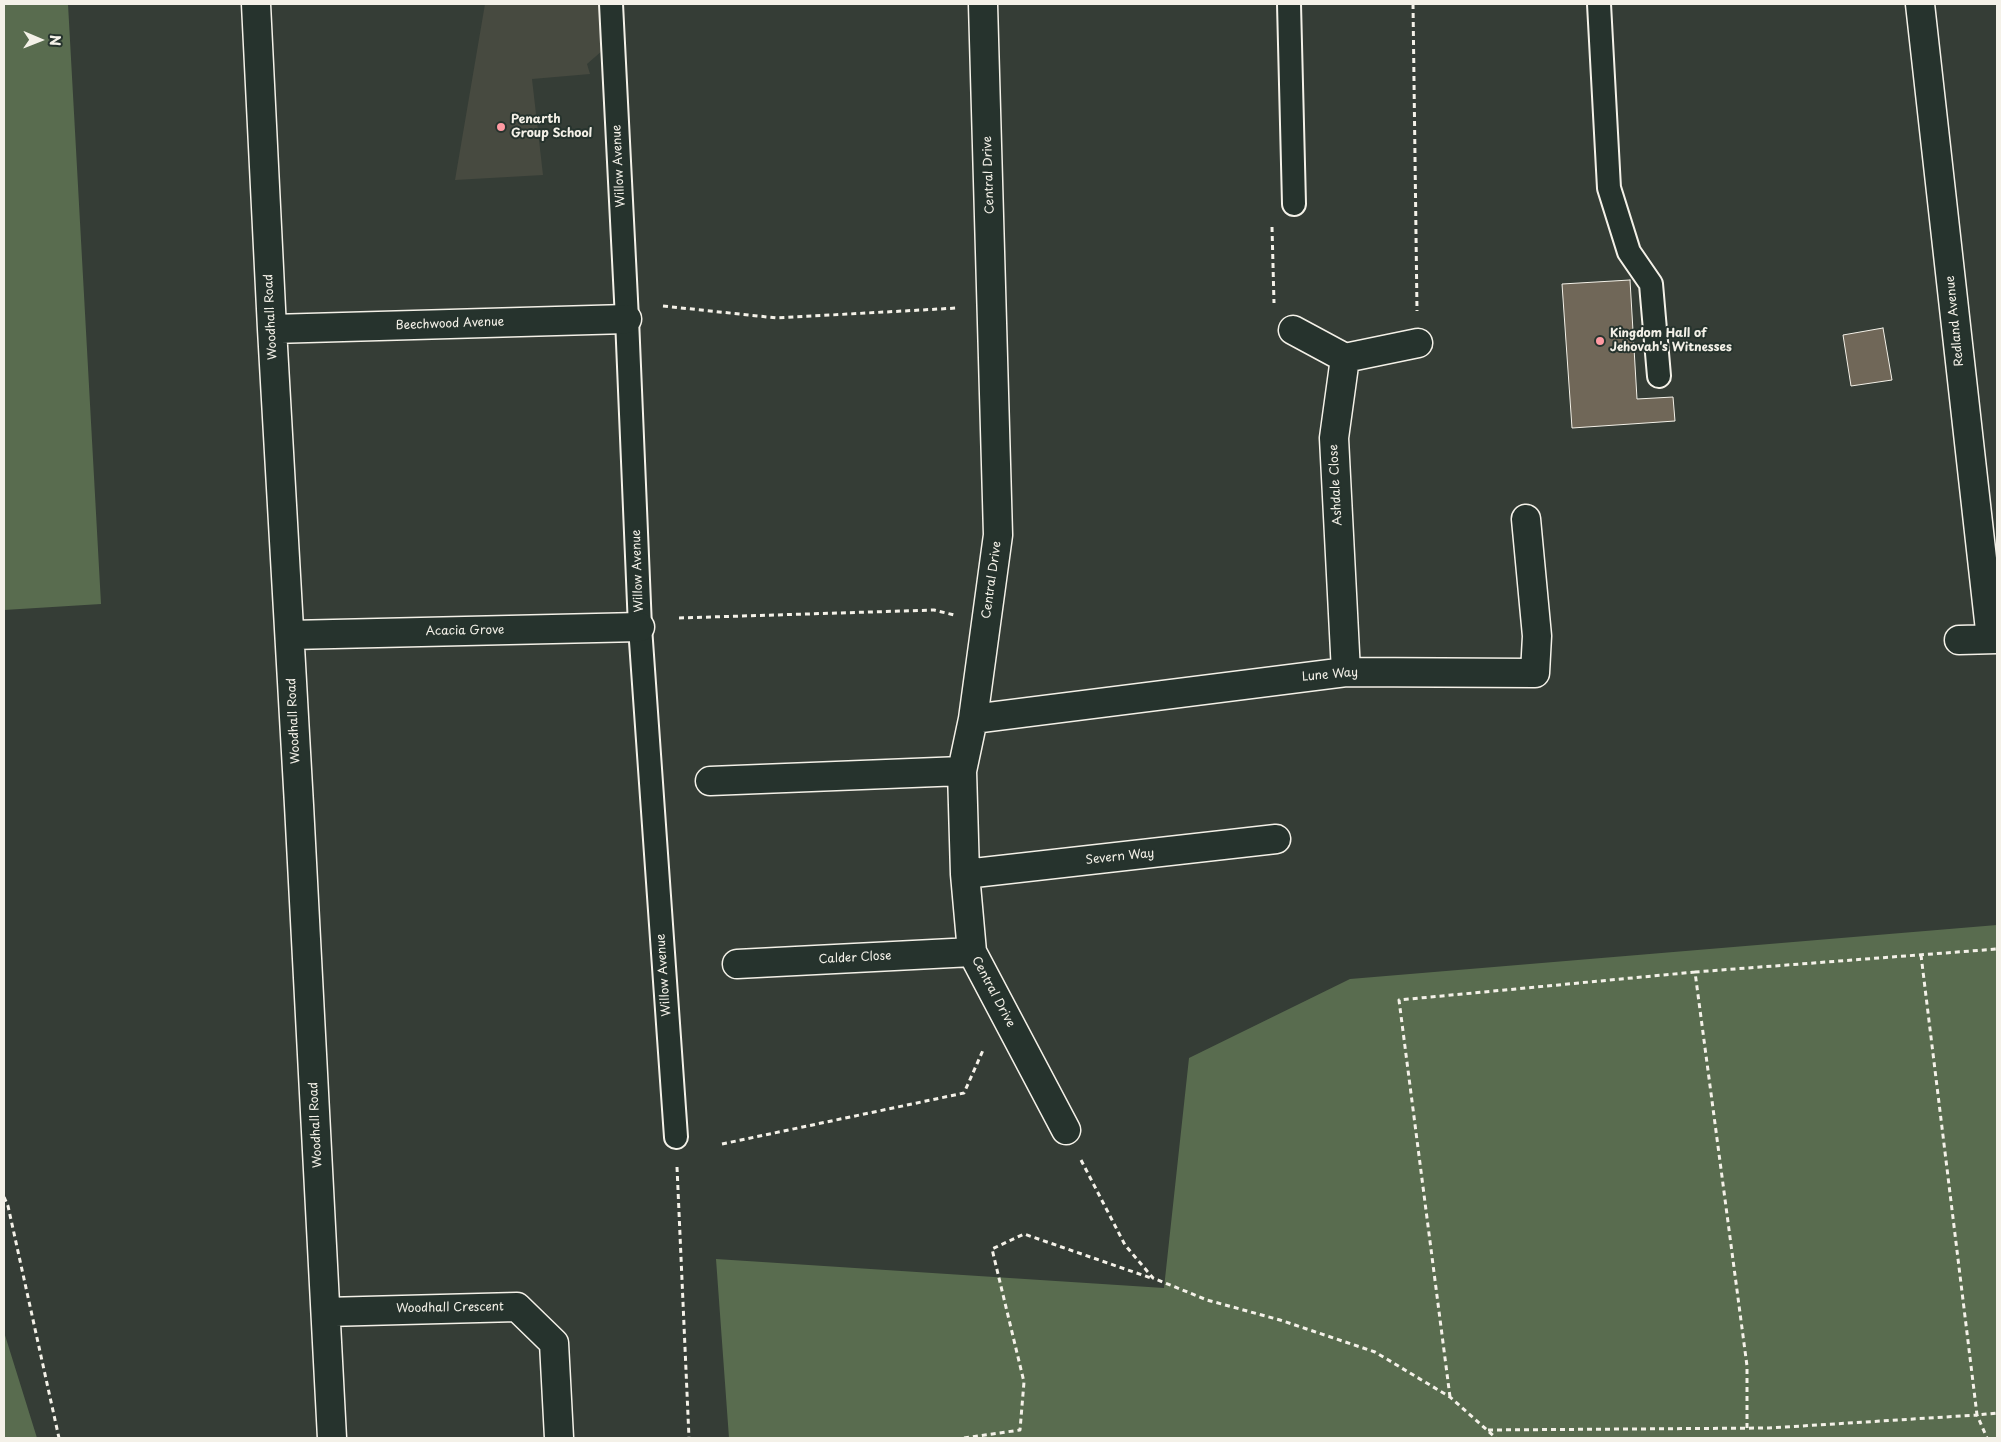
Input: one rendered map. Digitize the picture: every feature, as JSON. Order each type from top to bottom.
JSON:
[{"type":"street","name":"Woodhall Road","points":[[256,4],[332,1438]]},
{"type":"street","name":"Central Drive","points":[[983,4],[998,535],[972,719],[962,770],[965,874],[972,952],[1066,1130]]},
{"type":"street","name":"Redland Avenue","points":[[1920,4],[1994,639],[1959,640]]},
{"type":"street","name":"Beechwood Avenue","points":[[272,329],[627,319]]},
{"type":"street","points":[[1293,330],[1346,358],[1418,344]]},
{"type":"street","name":"Ashdale Close","points":[[1346,358],[1334,438],[1346,672]]},
{"type":"street","name":"Lune Way","points":[[972,719],[1346,672],[1535,673],[1537,636],[1526,519]]},
{"type":"street","name":"Acacia Grove","points":[[290,635],[640,627]]},
{"type":"street","points":[[710,782],[962,770]]},
{"type":"street","name":"Severn Way","points":[[965,874],[1276,839]]},
{"type":"street","name":"Calder Close","points":[[737,964],[972,952]]},
{"type":"street","name":"Woodhall Crescent","points":[[326,1312],[517,1307],[554,1343],[559,1438]]},
{"type":"lane","name":"Willow Avenue","points":[[611,4],[640,627],[676,1137]]},
{"type":"lane","points":[[1289,4],[1294,204]]},
{"type":"lane","points":[[1599,4],[1609,188],[1629,252],[1651,284],[1659,376]]},
{"type":"path","points":[[1413,4],[1418,344]]},
{"type":"path","points":[[663,306],[777,318],[993,306]]},
{"type":"path","points":[[679,618],[934,610],[986,624]]},
{"type":"path","points":[[1450,1397],[1400,1000],[1694,972],[1997,949]]},
{"type":"path","points":[[1921,955],[1977,1415],[1987,1438]]},
{"type":"path","points":[[1694,972],[1746,1366],[1747,1428]]},
{"type":"path","points":[[722,1144],[964,1093],[1002,1009]]},
{"type":"path","points":[[1066,1130],[1125,1245],[1153,1278]]},
{"type":"path","points":[[676,1137],[689,1438]]},
{"type":"path","points":[[4,1197],[8,1206],[59,1438]]},
{"type":"path","points":[[964,1438],[1020,1430],[1024,1382],[992,1250],[1024,1234],[1153,1278],[1207,1300],[1280,1320],[1374,1352],[1450,1397],[1496,1438]]},
{"type":"path","points":[[1487,1430],[1747,1428],[1977,1415],[1997,1412]]},
{"type":"shaded area","name":"Penarth Group School","points":[[485,4],[601,4],[603,50],[587,64],[590,74],[532,79],[543,175],[455,180]]},
{"type":"green space","points":[[4,4],[68,4],[101,604],[4,610]]},
{"type":"green space","points":[[1997,925],[1997,1438],[729,1438],[716,1259],[1164,1288],[1189,1058],[1350,979]]},
{"type":"green space","points":[[4,1332],[37,1438],[4,1438]]},
{"type":"building","name":"Kingdom Hall of Jehovah's Witnesses","points":[[1630,280],[1637,399],[1673,397],[1675,421],[1572,428],[1562,284]]},
{"type":"building","points":[[1883,328],[1892,380],[1851,386],[1843,335]]},
{"type":"place","name":"Penarth Group School","points":[[501,127]]},
{"type":"place","name":"Kingdom Hall of Jehovah's Witnesses","points":[[1600,341]]}]
